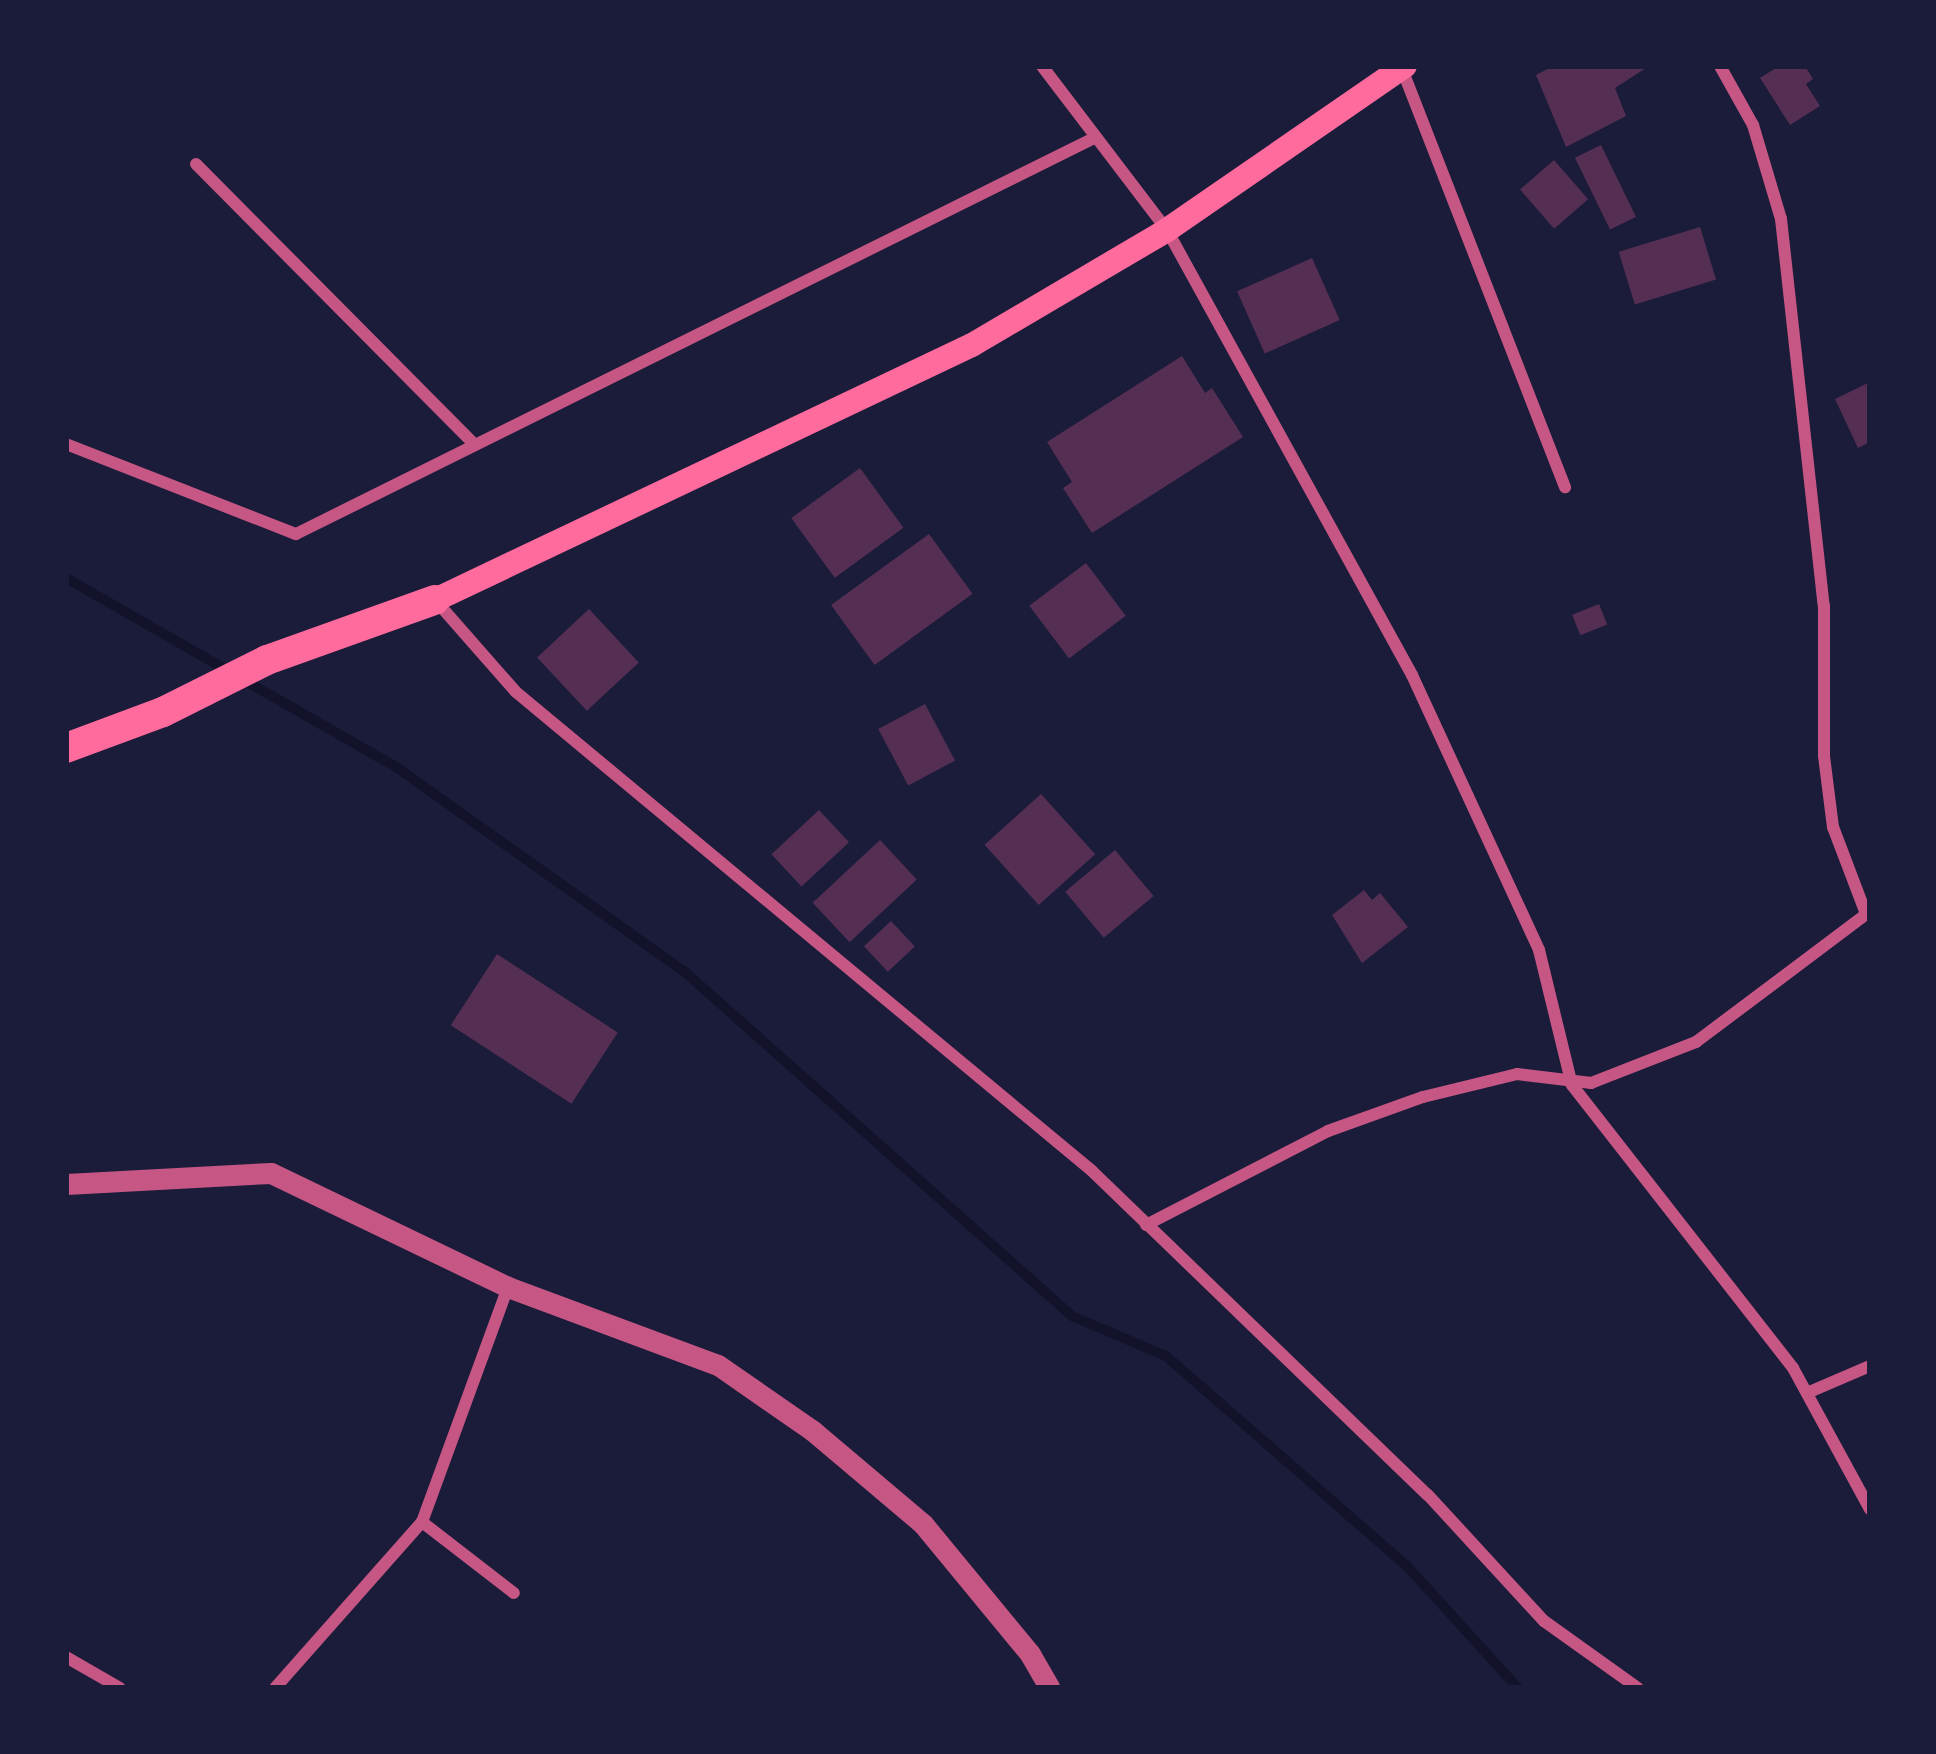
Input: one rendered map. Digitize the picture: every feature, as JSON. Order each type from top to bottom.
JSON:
[{"type":"main road","points":[[66,748],[163,712],[267,660],[435,600],[971,345],[1167,230],[1403,67]]},
{"type":"street","points":[[1042,66],[1167,230],[1412,675],[1539,950],[1572,1084],[1807,1393],[1870,1509]]},
{"type":"street","points":[[1146,1225],[1328,1131],[1423,1097],[1517,1074],[1591,1083],[1696,1042],[1868,913],[1833,827],[1827,779],[1824,606],[1780,219],[1754,125],[1720,66]]},
{"type":"street","points":[[1403,67],[1565,487]]},
{"type":"street","points":[[66,444],[296,534],[1096,137]]},
{"type":"street","points":[[196,164],[475,445]]},
{"type":"street","points":[[435,600],[516,692],[1090,1170],[1428,1495],[1544,1622],[1638,1688]]},
{"type":"street","points":[[66,1184],[271,1173],[508,1287],[718,1365],[813,1431],[923,1524],[1030,1654],[1050,1688]]},
{"type":"street","points":[[275,1688],[422,1522],[508,1287]]},
{"type":"street","points":[[1807,1393],[1870,1366]]},
{"type":"street","points":[[422,1522],[514,1593]]},
{"type":"street","points":[[66,1657],[119,1688]]},
{"type":"building","points":[[1553,66],[1649,66],[1615,88],[1626,116],[1566,147],[1536,75]]},
{"type":"building","points":[[1779,66],[1805,66],[1813,79],[1806,84],[1820,106],[1790,125],[1760,78]]},
{"type":"building","points":[[1601,145],[1636,217],[1610,230],[1575,158]]},
{"type":"building","points":[[1554,160],[1588,199],[1554,229],[1520,190]]},
{"type":"building","points":[[1700,227],[1716,280],[1635,304],[1619,252]]},
{"type":"building","points":[[1312,258],[1340,320],[1265,353],[1237,291]]},
{"type":"building","points":[[1182,356],[1205,393],[1212,388],[1243,437],[1092,533],[1063,488],[1072,482],[1047,442]]},
{"type":"building","points":[[1870,382],[1870,442],[1858,448],[1835,399]]},
{"type":"building","points":[[860,468],[903,528],[835,578],[791,518]]},
{"type":"building","points":[[929,534],[972,594],[875,665],[831,605]]},
{"type":"building","points":[[1086,563],[1126,616],[1069,658],[1029,606]]},
{"type":"building","points":[[1599,604],[1607,624],[1580,635],[1572,615]]},
{"type":"building","points":[[589,609],[639,662],[587,711],[537,657]]},
{"type":"building","points":[[925,704],[955,761],[908,785],[878,729]]},
{"type":"building","points":[[1041,794],[1095,854],[1039,905],[985,845]]},
{"type":"building","points":[[819,810],[849,842],[801,887],[771,854]]},
{"type":"building","points":[[880,840],[917,879],[850,942],[813,903]]},
{"type":"building","points":[[1115,850],[1154,896],[1104,938],[1065,892]]},
{"type":"building","points":[[1364,890],[1372,900],[1380,893],[1408,927],[1362,963],[1332,915]]},
{"type":"building","points":[[891,921],[915,947],[888,972],[864,946]]},
{"type":"building","points":[[497,954],[618,1032],[571,1104],[451,1025]]},
{"type":"waterway","points":[[66,578],[399,769],[685,972],[1072,1316],[1166,1356],[1407,1566],[1518,1688]]}]
